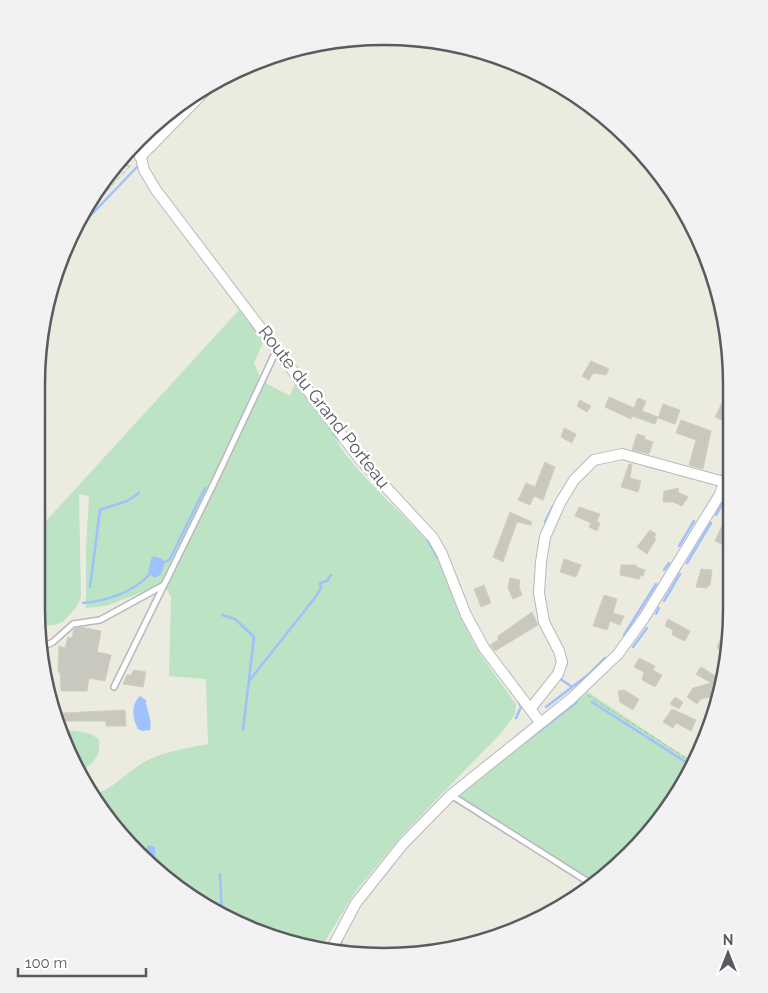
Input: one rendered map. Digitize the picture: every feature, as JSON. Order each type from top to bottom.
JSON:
[{"type":"street","points":[[140,157],[190,106]]},
{"type":"street","name":"Route du Grand Porteau","points":[[139,149],[144,170],[156,190],[359,458],[433,538],[442,554],[466,615],[484,648],[540,722]]},
{"type":"street","points":[[531,708],[558,674],[562,662],[559,651],[544,622],[539,593],[541,562],[545,537],[560,503],[574,480],[594,460],[622,454],[723,482]]},
{"type":"street","points":[[334,944],[356,903],[403,844],[451,796],[583,689],[629,641],[719,496],[723,485]]},
{"type":"lane","points":[[114,687],[277,348]]},
{"type":"lane","points":[[47,645],[73,624],[100,620],[164,584]]},
{"type":"lane","points":[[451,796],[586,881]]},
{"type":"path","points":[[102,196],[140,157]]},
{"type":"path","points":[[125,165],[130,166]]},
{"type":"path","points":[[583,689],[594,701],[688,759]]},
{"type":"green space","points":[[239,310],[264,340],[254,363],[262,381],[290,396],[298,376],[331,423],[334,436],[355,466],[425,539],[437,557],[457,608],[473,641],[516,704],[515,714],[503,731],[404,833],[355,892],[325,942],[275,930],[254,922],[214,903],[160,864],[129,833],[99,793],[106,790],[141,764],[155,757],[177,750],[208,744],[206,679],[169,676],[171,597],[164,584],[106,606],[86,608],[86,550],[89,496],[79,494],[81,597],[77,606],[63,622],[46,626],[45,522]]},
{"type":"green space","points":[[588,692],[688,759],[678,779],[639,833],[608,864],[586,881],[456,799],[496,764]]},
{"type":"green space","points":[[68,730],[91,734],[99,740],[98,753],[94,761],[85,769]]},
{"type":"water","points":[[154,556],[165,562],[161,574],[155,578],[148,573],[151,559]]},
{"type":"water","points":[[140,696],[146,700],[151,723],[150,730],[142,731],[138,729],[135,721],[134,707]]},
{"type":"water","points":[[148,845],[155,847],[155,859],[146,851]]},
{"type":"building","points":[[591,361],[609,369],[606,375],[593,373],[589,380],[582,376]]},
{"type":"building","points":[[609,397],[634,408],[638,398],[646,401],[642,411],[658,417],[655,424],[632,416],[631,419],[605,407]]},
{"type":"building","points":[[580,400],[591,406],[587,412],[577,406]]},
{"type":"building","points":[[723,401],[723,421],[715,417]]},
{"type":"building","points":[[663,404],[680,410],[675,424],[658,418]]},
{"type":"building","points":[[681,420],[711,431],[703,469],[689,465],[696,440],[676,433]]},
{"type":"building","points":[[564,428],[576,434],[572,443],[561,437]]},
{"type":"building","points":[[637,434],[645,436],[644,439],[653,442],[649,454],[632,450]]},
{"type":"building","points":[[545,462],[555,467],[543,500],[534,496],[530,505],[518,500],[526,483],[535,487]]},
{"type":"building","points":[[629,464],[632,464],[630,478],[641,481],[638,492],[621,487]]},
{"type":"building","points":[[679,488],[678,492],[688,497],[682,506],[673,502],[663,502],[664,491]]},
{"type":"building","points":[[579,507],[600,514],[597,521],[600,523],[597,531],[589,527],[591,523],[575,516]]},
{"type":"building","points":[[510,512],[532,522],[531,525],[517,522],[503,562],[493,557]]},
{"type":"building","points":[[722,526],[723,526],[723,545],[715,541]]},
{"type":"building","points":[[650,530],[656,534],[654,538],[656,539],[647,554],[637,547]]},
{"type":"building","points":[[564,559],[581,565],[576,577],[560,572]]},
{"type":"building","points":[[621,565],[636,565],[636,567],[645,570],[643,576],[641,575],[639,579],[620,575]]},
{"type":"building","points":[[701,569],[712,570],[710,586],[708,585],[707,588],[696,587]]},
{"type":"building","points":[[510,578],[520,580],[519,587],[522,595],[513,599],[508,588]]},
{"type":"building","points":[[484,585],[491,603],[481,607],[474,589]]},
{"type":"building","points":[[604,595],[617,599],[613,613],[624,616],[620,625],[610,621],[607,630],[593,626]]},
{"type":"building","points":[[532,612],[538,625],[495,651],[490,645],[498,640],[498,636]]},
{"type":"building","points":[[668,619],[690,631],[685,641],[672,635],[673,630],[665,626]]},
{"type":"building","points":[[80,627],[101,631],[97,652],[111,655],[105,681],[89,678],[87,691],[61,691],[60,673],[58,672],[59,646],[65,648],[68,637],[72,638],[74,629]]},
{"type":"building","points":[[722,635],[720,649],[717,648]]},
{"type":"building","points":[[639,658],[655,666],[653,670],[662,675],[655,687],[642,680],[644,672],[634,667]]},
{"type":"building","points":[[701,667],[716,676],[711,698],[701,699],[697,704],[687,697],[693,688],[711,683],[696,674]]},
{"type":"building","points":[[134,670],[146,672],[143,687],[123,684],[127,675],[131,675]]},
{"type":"building","points":[[624,690],[639,699],[633,710],[620,702],[618,691]]},
{"type":"building","points":[[675,697],[683,702],[679,709],[670,704]]},
{"type":"building","points":[[672,709],[696,720],[691,731],[676,723],[673,728],[663,722]]},
{"type":"building","points":[[125,710],[126,726],[106,726],[106,721],[64,721],[63,713]]},
{"type":"waterway","points":[[88,218],[138,166]]},
{"type":"waterway","points":[[334,434],[340,441]]},
{"type":"waterway","points":[[647,466],[663,470]]},
{"type":"waterway","points":[[361,467],[369,476]]},
{"type":"waterway","points":[[165,562],[170,559],[205,488]]},
{"type":"waterway","points":[[90,587],[100,510],[127,501],[139,493]]},
{"type":"waterway","points":[[716,515],[723,502]]},
{"type":"waterway","points":[[545,522],[553,506]]},
{"type":"waterway","points":[[679,546],[694,521]]},
{"type":"waterway","points":[[687,563],[711,523]]},
{"type":"waterway","points":[[427,539],[438,558]]},
{"type":"waterway","points":[[664,570],[669,563]]},
{"type":"waterway","points":[[664,601],[680,574]]},
{"type":"waterway","points":[[83,603],[119,595],[143,581],[149,575]]},
{"type":"waterway","points":[[249,681],[314,599],[321,588],[320,583],[327,581],[331,575]]},
{"type":"waterway","points":[[624,635],[656,584]]},
{"type":"waterway","points":[[656,614],[659,608]]},
{"type":"waterway","points":[[222,615],[235,619],[254,637],[243,730]]},
{"type":"waterway","points":[[466,625],[473,638]]},
{"type":"waterway","points":[[633,647],[647,628]]},
{"type":"waterway","points":[[546,707],[589,674],[605,658]]},
{"type":"waterway","points":[[559,678],[572,687]]},
{"type":"waterway","points":[[516,718],[521,707],[518,701]]},
{"type":"waterway","points":[[521,745],[577,702]]},
{"type":"waterway","points":[[592,702],[686,762]]},
{"type":"waterway","points":[[383,877],[393,864]]},
{"type":"waterway","points":[[220,874],[222,907]]},
{"type":"waterway","points":[[341,945],[342,940]]}]
